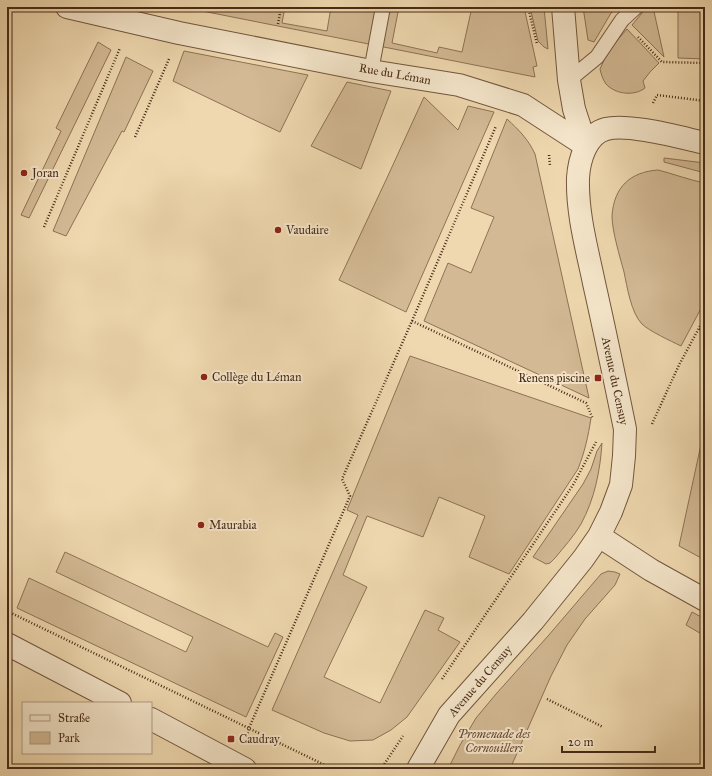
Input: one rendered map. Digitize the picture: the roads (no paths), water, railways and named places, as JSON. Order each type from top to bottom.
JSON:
[{"type":"street","name":"Rue du Léman","points":[[67,7],[179,33],[371,70],[459,85],[523,105],[586,146]]},
{"type":"street","points":[[563,7],[569,80],[574,109],[586,146]]},
{"type":"street","points":[[586,146],[595,135],[606,129],[626,128],[705,143]]},
{"type":"street","name":"Avenue du Censuy","points":[[418,769],[449,715],[533,621],[579,564],[599,536],[611,512],[621,485],[625,429],[584,234],[578,196],[578,177],[581,160],[586,146]]},
{"type":"street","points":[[599,536],[651,570],[705,600]]},
{"type":"street","points":[[7,644],[118,702]]},
{"type":"street","points":[[152,720],[242,767]]},
{"type":"lane","points":[[371,70],[383,7]]},
{"type":"lane","points":[[569,80],[597,57],[622,20],[636,7]]},
{"type":"place","name":"Joran","points":[[24,173]]},
{"type":"place","name":"Vaudaire","points":[[278,230]]},
{"type":"place","name":"Collège du Léman","points":[[204,377]]},
{"type":"place","name":"Renens piscine","points":[[598,378]]},
{"type":"place","name":"Maurabia","points":[[201,525]]},
{"type":"place","name":"Caudray","points":[[231,739]]},
{"type":"park label","name":"Promenade des Cornouillers","points":[[494,741]]}]
